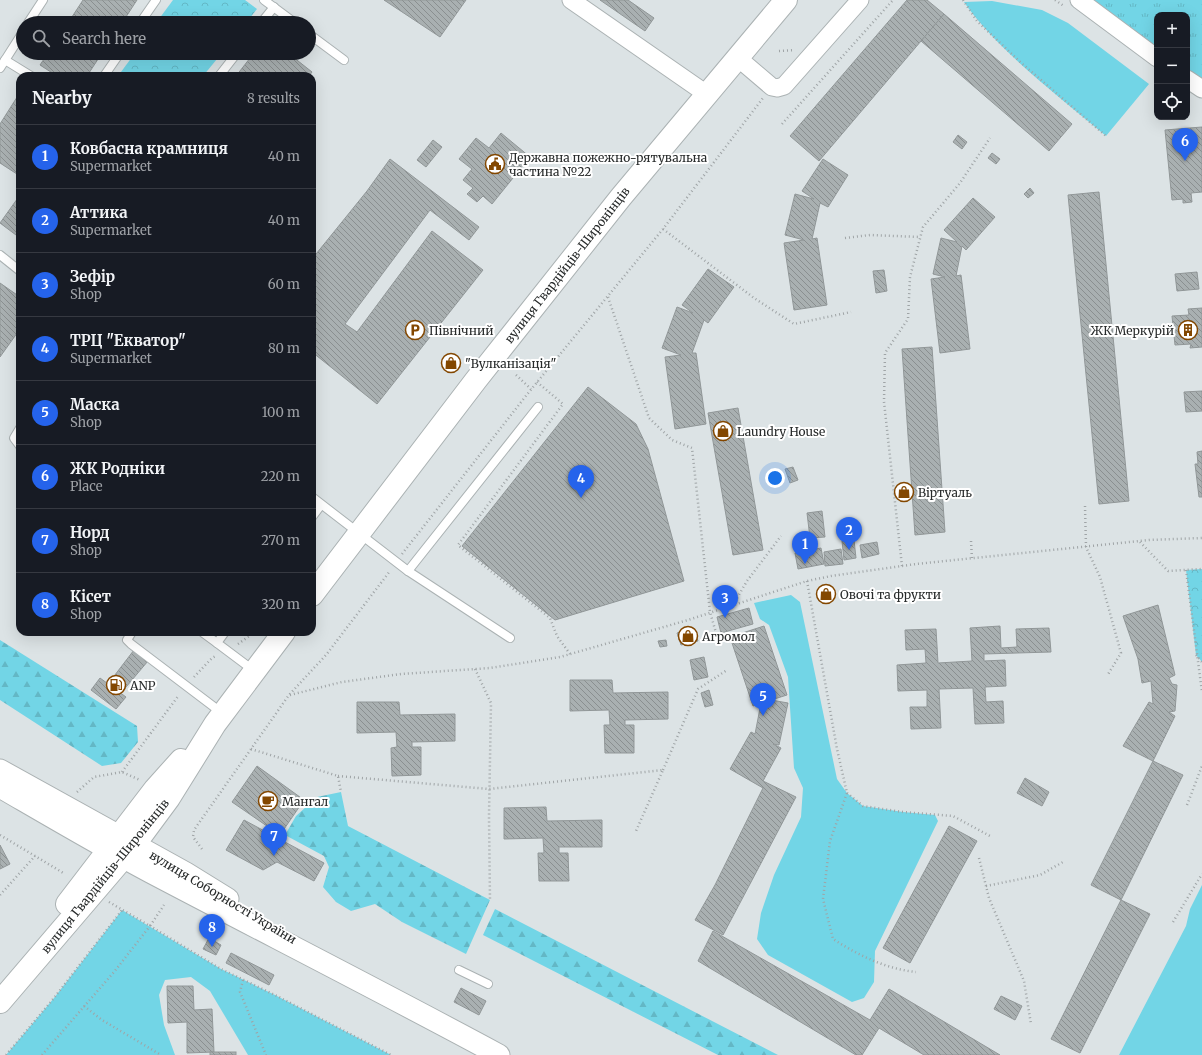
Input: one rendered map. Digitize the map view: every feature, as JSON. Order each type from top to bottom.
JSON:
[{"type":"main road","name":"вулиця Гвардійців-Широнінців","points":[[316,589],[476,380],[621,197],[708,95],[786,0]]},
{"type":"main road","name":"вулиця Гвардійців-Широнінців","points":[[0,1002],[121,846],[154,789],[219,719],[281,636]]},
{"type":"main road","name":"вулиця Гвардійців-Широнінців","points":[[0,994],[121,846]]},
{"type":"street","points":[[571,0],[708,95]]},
{"type":"street","points":[[738,58],[772,87],[781,88],[789,82],[860,0]]},
{"type":"street","points":[[1079,0],[1154,56]]},
{"type":"street","points":[[1190,81],[1202,89]]},
{"type":"street","name":"вулиця Соборності України","points":[[0,770],[257,929],[361,981],[499,1055]]},
{"type":"street","name":"вулиця Соборності України","points":[[0,787],[121,846]]},
{"type":"lane","points":[[33,16],[43,0]]},
{"type":"lane","points":[[145,16],[156,0]]},
{"type":"lane","points":[[264,0],[286,16]]},
{"type":"lane","points":[[267,16],[274,7]]},
{"type":"lane","points":[[316,39],[344,60]]},
{"type":"lane","points":[[0,68],[16,43]]},
{"type":"lane","points":[[5,60],[24,72]]},
{"type":"lane","points":[[107,72],[115,60]]},
{"type":"lane","points":[[222,72],[232,60]]},
{"type":"lane","points":[[0,255],[16,268]]},
{"type":"lane","points":[[408,571],[538,407]]},
{"type":"lane","points":[[316,500],[408,571],[510,638]]},
{"type":"lane","points":[[316,511],[321,504]]},
{"type":"lane","points":[[130,636],[127,640],[131,644],[219,719]]},
{"type":"lane","points":[[207,636],[255,671]]},
{"type":"lane","points":[[217,643],[222,636]]},
{"type":"lane","points":[[459,970],[488,984]]},
{"type":"path","points":[[782,124],[893,0]]},
{"type":"path","points":[[963,0],[977,21],[1019,61],[1106,136]]},
{"type":"path","points":[[779,51],[798,50]]},
{"type":"path","points":[[202,849],[193,837],[194,830],[289,695],[326,655],[396,562],[531,390],[663,229],[772,87]]},
{"type":"path","points":[[902,566],[884,402],[886,353],[908,319],[910,277],[923,227],[960,183],[990,138]]},
{"type":"path","points":[[663,229],[754,298],[794,324],[851,312]]},
{"type":"path","points":[[845,238],[870,236],[920,237]]},
{"type":"path","points":[[608,296],[649,418],[672,440],[692,448],[710,612],[719,643]]},
{"type":"path","points":[[516,376],[531,390]]},
{"type":"path","points":[[538,382],[563,404],[458,545],[550,618],[557,636],[570,654]]},
{"type":"path","points":[[1085,506],[1086,547],[1100,577],[1121,653],[1107,676]]},
{"type":"path","points":[[733,605],[747,581],[781,536]]},
{"type":"path","points":[[289,695],[342,682],[401,674],[475,668],[570,654],[807,581],[902,566],[1139,542],[1202,538]]},
{"type":"path","points":[[971,542],[972,559]]},
{"type":"path","points":[[1139,542],[1168,571],[1202,569]]},
{"type":"path","points":[[1186,570],[1202,692]]},
{"type":"path","points":[[807,581],[846,792],[830,842],[822,899],[833,939],[852,951],[896,970],[916,972]]},
{"type":"path","points":[[1196,655],[1202,662]]},
{"type":"path","points":[[475,668],[491,703],[489,789],[490,900]]},
{"type":"path","points":[[636,831],[664,770],[698,689],[727,670]]},
{"type":"path","points":[[251,750],[338,776],[489,789],[664,770]]},
{"type":"path","points":[[1187,805],[1202,766]]},
{"type":"path","points":[[76,793],[94,777],[122,772],[140,780]]},
{"type":"path","points":[[338,776],[341,792]]},
{"type":"path","points":[[846,792],[863,806],[903,812],[953,816],[990,836]]},
{"type":"path","points":[[0,835],[65,874]]},
{"type":"path","points":[[0,896],[35,856]]},
{"type":"path","points":[[979,858],[986,886],[1024,981],[1031,1024]]},
{"type":"path","points":[[986,886],[1040,875],[1063,862]]},
{"type":"path","points":[[1173,922],[1202,874]]},
{"type":"path","points":[[109,902],[221,969],[391,1055]]},
{"type":"path","points":[[42,1055],[114,972],[150,926],[164,905]]},
{"type":"path","points":[[6,1055],[54,998],[122,910]]},
{"type":"path","points":[[243,980],[240,992],[266,1055]]},
{"type":"path","points":[[84,1006],[102,1020],[161,1055]]},
{"type":"green space","points":[[173,0],[245,0],[257,9],[252,16],[161,16]]},
{"type":"green space","points":[[1079,0],[1202,0],[1202,89],[1190,81],[1190,12],[1154,12],[1154,56]]},
{"type":"green space","points":[[992,1],[1042,10],[1068,23],[1149,84],[1106,136],[1030,73],[994,38],[964,2]]},
{"type":"green space","points":[[130,60],[216,60],[206,72],[121,72]]},
{"type":"green space","points":[[1202,569],[1202,662],[1196,655],[1186,570]]},
{"type":"green space","points":[[791,595],[800,602],[837,779],[847,793],[863,806],[935,815],[938,821],[875,951],[874,982],[864,998],[852,1002],[768,955],[757,939],[761,913],[774,875],[801,817],[803,788],[794,768],[788,677],[769,625],[760,619],[754,603]]},
{"type":"green space","points":[[0,640],[137,726],[138,742],[121,763],[102,766],[0,700]]},
{"type":"green space","points":[[341,792],[348,826],[490,900],[466,954],[402,922],[375,904],[351,911],[336,902],[323,887],[329,867],[324,856],[285,835],[296,816],[317,797]]},
{"type":"green space","points":[[1202,885],[1202,1055],[1119,1055],[1186,926],[1190,909]]},
{"type":"green space","points":[[495,909],[778,1055],[718,1055],[483,935]]},
{"type":"green space","points":[[122,910],[221,969],[391,1055],[248,1055],[210,991],[191,977],[165,980],[159,995],[164,1025],[175,1055],[6,1055],[54,998]]},
{"type":"building","points":[[83,0],[137,0],[127,16],[73,16]]},
{"type":"building","points":[[384,0],[466,0],[440,37]]},
{"type":"building","points":[[600,0],[628,0],[654,18],[645,31]]},
{"type":"building","points":[[907,0],[927,0],[944,14],[819,161],[790,136]]},
{"type":"building","points":[[944,14],[1072,124],[1049,151],[921,41]]},
{"type":"building","points":[[43,60],[97,60],[90,72],[51,72],[40,65]]},
{"type":"building","points":[[249,60],[297,60],[312,72],[239,72]]},
{"type":"building","points":[[16,99],[16,173],[0,163],[0,124]]},
{"type":"building","points":[[1202,127],[1202,192],[1191,193],[1192,202],[1183,203],[1183,199],[1172,200],[1165,130]]},
{"type":"building","name":"Державна пожежно-рятувальна частина №22","points":[[501,133],[530,157],[492,204],[483,196],[477,202],[467,194],[473,188],[463,180],[472,169],[459,159],[476,138],[489,148]]},
{"type":"building","points":[[958,135],[967,142],[962,149],[953,142]]},
{"type":"building","points":[[433,140],[442,147],[426,167],[417,160]]},
{"type":"building","points":[[992,153],[1000,159],[996,164],[988,158]]},
{"type":"building","points":[[390,159],[479,227],[469,240],[430,210],[345,324],[357,332],[432,231],[483,270],[377,404],[316,355],[316,254],[367,191]]},
{"type":"building","points":[[823,159],[848,175],[828,207],[820,203],[812,239],[817,238],[827,305],[794,310],[784,243],[804,240],[785,235],[795,194],[814,199],[802,191]]},
{"type":"building","points":[[1030,188],[1034,193],[1028,198],[1024,194]]},
{"type":"building","points":[[1099,192],[1129,501],[1099,504],[1068,195]]},
{"type":"building","points":[[973,198],[995,217],[966,250],[962,246],[956,276],[961,275],[970,349],[940,353],[931,279],[945,277],[933,274],[941,238],[957,242],[944,230]]},
{"type":"building","points":[[16,201],[16,235],[0,223]]},
{"type":"building","points":[[708,269],[734,287],[708,323],[704,320],[692,353],[696,353],[706,424],[675,429],[665,357],[681,355],[662,348],[677,307],[693,313],[682,305]]},
{"type":"building","points":[[884,270],[887,291],[876,293],[873,271]]},
{"type":"building","points":[[1197,272],[1199,289],[1177,291],[1175,274]]},
{"type":"building","points":[[0,283],[16,294],[16,335],[0,357]]},
{"type":"building","name":"ЖК Меркурій","points":[[1202,308],[1202,347],[1190,348],[1191,344],[1175,345],[1172,316],[1189,315],[1188,309]]},
{"type":"building","points":[[932,347],[945,532],[915,535],[902,349]]},
{"type":"building","points":[[588,387],[636,424],[648,449],[684,581],[555,620],[462,546]]},
{"type":"building","points":[[1202,391],[1202,411],[1186,412],[1184,392]]},
{"type":"building","points":[[738,408],[763,550],[733,555],[708,413]]},
{"type":"building","points":[[1202,451],[1202,497],[1199,497],[1195,464],[1198,464],[1197,452]]},
{"type":"building","points":[[793,467],[798,480],[790,483],[785,469]]},
{"type":"building","points":[[822,511],[825,537],[810,538],[807,513]]},
{"type":"building","points":[[854,540],[856,558],[844,560],[842,541]]},
{"type":"building","points":[[877,542],[879,554],[862,558],[860,545]]},
{"type":"building","points":[[821,548],[824,564],[798,569],[795,553]]},
{"type":"building","points":[[841,549],[843,564],[825,566],[824,552]]},
{"type":"building","name":"Овочі та фрукти","points":[[833,588],[834,598],[819,601],[818,590]]},
{"type":"building","points":[[1158,605],[1175,675],[1169,678],[1172,684],[1177,685],[1175,711],[1169,712],[1175,716],[1153,761],[1123,746],[1149,702],[1153,704],[1151,681],[1142,683],[1138,659],[1123,616]]},
{"type":"building","points":[[749,608],[753,624],[721,633],[717,617]]},
{"type":"building","points":[[764,626],[787,695],[771,700],[788,703],[779,745],[773,744],[781,748],[763,781],[796,797],[723,935],[695,920],[715,885],[763,788],[730,769],[751,732],[755,734],[761,703],[753,706],[730,637]]},
{"type":"building","points":[[1000,626],[1001,648],[1017,647],[1016,629],[1049,628],[1051,652],[984,654],[984,661],[1005,660],[1006,686],[985,687],[986,702],[1003,701],[1004,723],[975,724],[973,688],[939,689],[941,728],[911,729],[910,707],[927,707],[927,690],[898,691],[897,665],[926,663],[925,649],[906,650],[905,630],[936,629],[938,663],[972,661],[970,628]]},
{"type":"building","points":[[694,628],[698,641],[681,645],[677,633]]},
{"type":"building","points":[[666,640],[667,646],[660,647],[658,641]]},
{"type":"building","points":[[134,650],[148,661],[121,693],[108,684]]},
{"type":"building","points":[[704,657],[708,677],[694,680],[690,660]]},
{"type":"building","points":[[100,678],[126,697],[116,709],[91,690]]},
{"type":"building","points":[[570,680],[612,680],[613,693],[668,692],[668,719],[625,720],[625,725],[634,725],[634,753],[605,753],[604,725],[610,725],[609,710],[570,711]]},
{"type":"building","points":[[709,690],[713,705],[705,707],[701,693]]},
{"type":"building","points":[[357,702],[399,702],[400,715],[455,714],[455,741],[412,742],[412,747],[421,747],[421,775],[392,776],[391,748],[397,747],[396,732],[357,733]]},
{"type":"building","points":[[1153,761],[1183,775],[1121,900],[1091,885]]},
{"type":"building","name":"Мангал","points":[[257,766],[304,800],[280,835],[232,802]]},
{"type":"building","points":[[1025,778],[1049,792],[1042,806],[1017,793]]},
{"type":"building","points":[[546,807],[547,821],[602,820],[602,847],[559,847],[559,853],[568,853],[569,881],[539,881],[538,853],[544,853],[543,838],[504,839],[504,808]]},
{"type":"building","points":[[244,820],[324,863],[314,881],[277,862],[263,870],[226,850]]},
{"type":"building","points":[[949,826],[977,841],[910,963],[883,948]]},
{"type":"building","points":[[0,845],[10,864],[0,869]]},
{"type":"building","points":[[1121,900],[1150,914],[1080,1053],[1051,1039]]},
{"type":"building","points":[[713,931],[870,1020],[889,989],[1000,1055],[924,1055],[879,1028],[862,1055],[856,1055],[698,961]]},
{"type":"building","points":[[209,938],[221,945],[216,955],[203,949]]},
{"type":"building","points":[[231,953],[274,975],[269,985],[226,963]]},
{"type":"building","points":[[167,986],[193,986],[194,1010],[212,1009],[214,1052],[187,1053],[187,1022],[168,1023]]},
{"type":"building","points":[[461,988],[486,1001],[479,1015],[454,1002]]},
{"type":"building","points":[[1001,996],[1022,1006],[1015,1020],[994,1009]]},
{"type":"building","points":[[210,1052],[236,1052],[236,1055],[210,1055]]},
{"type":"place","name":"ЖК Родніки","points":[[1185,161]]},
{"type":"place","name":"Державна пожежно-рятувальна частина №22","points":[[495,164]]},
{"type":"place","name":"Північний","points":[[415,330]]},
{"type":"place","name":"ЖК Меркурій","points":[[1188,330]]},
{"type":"place","name":"\"Вулканізація\"","points":[[451,363]]},
{"type":"place","name":"Laundry House","points":[[723,431]]},
{"type":"place","name":"Віртуаль","points":[[904,492]]},
{"type":"place","name":"ТРЦ \"Екватор\"","points":[[581,498]]},
{"type":"place","name":"Аттика","points":[[849,550]]},
{"type":"place","name":"Ковбасна крамниця","points":[[805,564]]},
{"type":"place","name":"Овочі та фрукти","points":[[826,594]]},
{"type":"place","name":"Зефір","points":[[725,618]]},
{"type":"place","name":"Агромол","points":[[688,636]]},
{"type":"place","name":"ANP","points":[[116,685]]},
{"type":"place","name":"Маска","points":[[763,716]]},
{"type":"place","name":"Мангал","points":[[268,801]]},
{"type":"place","name":"Норд","points":[[274,856]]},
{"type":"place","name":"Кісет","points":[[212,947]]}]
